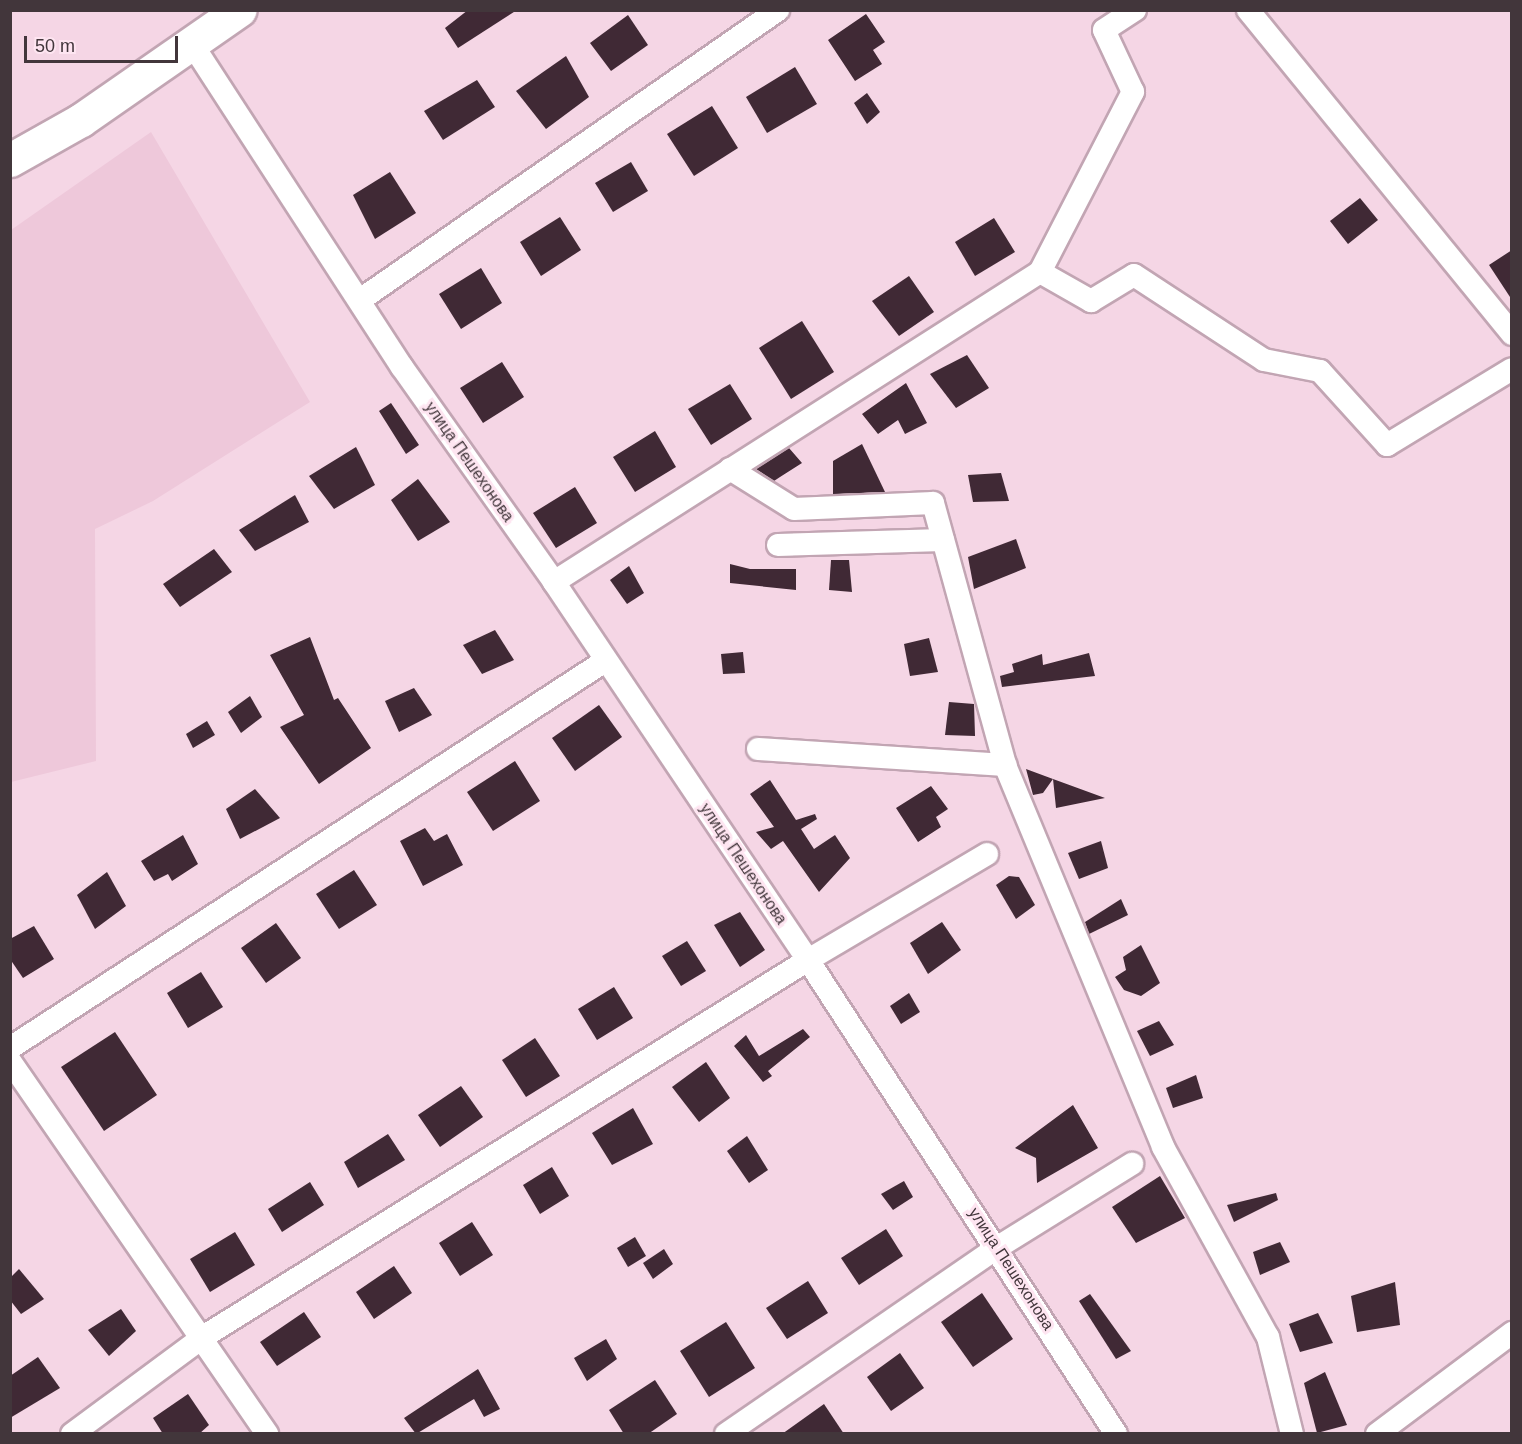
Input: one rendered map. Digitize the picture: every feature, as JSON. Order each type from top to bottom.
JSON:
[{"type":"main road","points":[[10,160],[81,120],[192,44],[223,15]]},
{"type":"street","points":[[360,300],[778,10]]},
{"type":"street","points":[[554,582],[1040,272],[1133,92],[1104,30],[1135,10]]},
{"type":"street","points":[[1248,10],[1512,334]]},
{"type":"street","name":"улица Пешехонова","points":[[192,44],[402,367],[554,582],[808,960],[998,1247],[1116,1434]]},
{"type":"street","points":[[1040,272],[1091,301],[1134,275],[1264,360],[1320,371],[1388,445],[1512,369]]},
{"type":"street","points":[[730,469],[794,509],[933,503],[1005,765],[1163,1147],[1268,1336],[1292,1434]]},
{"type":"street","points":[[778,544],[943,540]]},
{"type":"street","points":[[10,1048],[605,661]]},
{"type":"street","points":[[758,750],[1005,765]]},
{"type":"street","points":[[72,1434],[202,1337],[808,960],[987,854]]},
{"type":"street","points":[[10,1061],[267,1434]]},
{"type":"street","points":[[726,1434],[998,1247],[1132,1164]]},
{"type":"street","points":[[1377,1434],[1512,1333]]},
{"type":"shaded area","points":[[151,132],[310,402],[153,501],[95,529],[96,761],[11,782],[11,230]]},
{"type":"building","points":[[468,10],[517,10],[458,48],[445,28]]},
{"type":"building","points":[[866,14],[885,42],[873,50],[882,64],[855,81],[828,40]]},
{"type":"building","points":[[628,15],[648,45],[611,71],[590,43]]},
{"type":"building","points":[[566,56],[589,97],[546,129],[516,91]]},
{"type":"building","points":[[795,67],[817,104],[767,133],[746,97]]},
{"type":"building","points":[[477,80],[495,107],[443,140],[424,111]]},
{"type":"building","points":[[867,93],[880,112],[867,124],[854,103]]},
{"type":"building","points":[[712,106],[738,148],[694,176],[667,134]]},
{"type":"building","points":[[631,162],[648,191],[613,212],[595,183]]},
{"type":"building","points":[[390,172],[416,213],[375,239],[353,195]]},
{"type":"building","points":[[1360,198],[1378,220],[1348,244],[1330,221]]},
{"type":"building","points":[[560,217],[581,250],[541,276],[520,242]]},
{"type":"building","points":[[994,218],[1015,252],[975,276],[955,242]]},
{"type":"building","points":[[1512,250],[1512,300],[1489,265]]},
{"type":"building","points":[[481,268],[502,303],[461,329],[439,294]]},
{"type":"building","points":[[909,276],[934,312],[899,336],[872,301]]},
{"type":"building","points":[[802,321],[834,372],[791,399],[759,348]]},
{"type":"building","points":[[967,355],[989,388],[956,408],[930,374]]},
{"type":"building","points":[[502,362],[524,397],[483,423],[460,388]]},
{"type":"building","points":[[906,383],[927,423],[905,434],[898,420],[878,434],[862,414]]},
{"type":"building","points":[[730,384],[752,419],[711,445],[688,409]]},
{"type":"building","points":[[391,403],[419,445],[406,454],[379,411]]},
{"type":"building","points":[[655,431],[676,467],[635,492],[613,457]]},
{"type":"building","points":[[862,444],[885,492],[833,494],[833,461]]},
{"type":"building","points":[[356,447],[375,485],[334,509],[309,476]]},
{"type":"building","points":[[789,448],[802,463],[774,481],[756,469]]},
{"type":"building","points":[[1001,473],[1009,501],[973,502],[968,475]]},
{"type":"building","points":[[418,479],[450,522],[418,541],[391,500]]},
{"type":"building","points":[[575,487],[597,523],[556,548],[533,513]]},
{"type":"building","points":[[295,495],[309,522],[255,551],[239,530]]},
{"type":"building","points":[[1016,539],[1026,568],[974,589],[968,557]]},
{"type":"building","points":[[214,549],[232,572],[180,607],[163,584]]},
{"type":"building","points":[[831,560],[849,560],[852,592],[829,590]]},
{"type":"building","points":[[730,564],[750,569],[796,569],[796,590],[730,583]]},
{"type":"building","points":[[629,566],[644,593],[627,604],[610,580]]},
{"type":"building","points":[[495,630],[514,660],[482,674],[463,645]]},
{"type":"building","points":[[310,637],[334,700],[338,698],[371,748],[319,784],[280,727],[304,715],[270,655]]},
{"type":"building","points":[[929,638],[938,672],[910,676],[904,644]]},
{"type":"building","points":[[743,652],[745,673],[723,674],[721,654]]},
{"type":"building","points":[[1089,653],[1095,676],[1002,687],[1000,676],[1014,672],[1012,664],[1042,654],[1043,665]]},
{"type":"building","points":[[414,688],[432,715],[399,732],[385,701]]},
{"type":"building","points":[[250,696],[262,717],[241,733],[228,712]]},
{"type":"building","points":[[949,702],[974,704],[975,736],[945,735]]},
{"type":"building","points":[[599,705],[622,737],[575,771],[552,738]]},
{"type":"building","points":[[207,721],[215,735],[193,748],[186,734]]},
{"type":"building","points":[[515,761],[540,801],[493,831],[467,792]]},
{"type":"building","points":[[1026,769],[1053,779],[1043,793],[1033,795]]},
{"type":"building","points":[[1053,779],[1105,798],[1056,808]]},
{"type":"building","points":[[770,780],[796,820],[815,814],[817,819],[801,829],[814,849],[835,835],[850,858],[819,892],[783,841],[771,849],[756,832],[774,827],[750,794]]},
{"type":"building","points":[[931,786],[948,809],[936,817],[941,827],[918,842],[896,808]]},
{"type":"building","points":[[255,789],[280,818],[240,839],[226,809]]},
{"type":"building","points":[[425,828],[434,841],[447,834],[463,865],[423,886],[400,841]]},
{"type":"building","points":[[183,835],[198,864],[172,881],[168,874],[154,881],[141,861]]},
{"type":"building","points":[[1101,841],[1108,868],[1079,879],[1068,853]]},
{"type":"building","points":[[354,870],[377,905],[339,929],[316,894]]},
{"type":"building","points":[[107,872],[126,906],[95,929],[77,895]]},
{"type":"building","points":[[1009,876],[1019,877],[1035,905],[1016,919],[996,885]]},
{"type":"building","points":[[1121,899],[1128,915],[1089,934],[1085,922]]},
{"type":"building","points":[[740,912],[765,950],[740,967],[714,925]]},
{"type":"building","points":[[942,922],[961,950],[928,974],[910,943]]},
{"type":"building","points":[[276,923],[301,958],[266,983],[241,948]]},
{"type":"building","points":[[34,926],[54,959],[23,978],[10,959],[10,939]]},
{"type":"building","points":[[687,941],[706,971],[681,986],[662,956]]},
{"type":"building","points":[[1141,945],[1160,983],[1141,996],[1124,990],[1115,977],[1126,970],[1123,957]]},
{"type":"building","points":[[201,972],[223,1007],[188,1028],[167,993]]},
{"type":"building","points":[[614,987],[633,1018],[597,1040],[578,1009]]},
{"type":"building","points":[[909,993],[920,1012],[901,1024],[890,1006]]},
{"type":"building","points":[[1159,1021],[1174,1045],[1150,1056],[1137,1031]]},
{"type":"building","points":[[803,1029],[810,1037],[768,1071],[772,1076],[763,1082],[734,1046],[746,1035],[759,1056]]},
{"type":"building","points":[[115,1032],[157,1095],[104,1131],[61,1067]]},
{"type":"building","points":[[535,1038],[560,1076],[526,1097],[502,1060]]},
{"type":"building","points":[[706,1062],[730,1098],[699,1122],[672,1087]]},
{"type":"building","points":[[1196,1075],[1203,1098],[1173,1108],[1166,1088]]},
{"type":"building","points":[[461,1086],[483,1117],[440,1147],[418,1115]]},
{"type":"building","points":[[1073,1105],[1098,1148],[1037,1183],[1036,1158],[1015,1148]]},
{"type":"building","points":[[633,1108],[653,1144],[612,1165],[592,1133]]},
{"type":"building","points":[[388,1134],[405,1160],[358,1188],[344,1162]]},
{"type":"building","points":[[747,1136],[768,1170],[749,1183],[727,1151]]},
{"type":"building","points":[[552,1167],[569,1196],[540,1214],[523,1185]]},
{"type":"building","points":[[1160,1176],[1185,1218],[1136,1243],[1112,1207]]},
{"type":"building","points":[[904,1181],[913,1197],[893,1210],[881,1194]]},
{"type":"building","points":[[310,1182],[324,1205],[282,1232],[268,1209]]},
{"type":"building","points":[[1276,1193],[1278,1200],[1234,1222],[1227,1205]]},
{"type":"building","points":[[472,1222],[493,1255],[460,1276],[439,1243]]},
{"type":"building","points":[[886,1229],[903,1256],[859,1285],[841,1258]]},
{"type":"building","points":[[235,1232],[255,1265],[210,1292],[190,1259]]},
{"type":"building","points":[[635,1237],[646,1256],[628,1267],[617,1248]]},
{"type":"building","points":[[1280,1242],[1290,1262],[1260,1275],[1253,1252]]},
{"type":"building","points":[[664,1249],[673,1264],[653,1279],[643,1263]]},
{"type":"building","points":[[394,1266],[412,1293],[374,1319],[356,1292]]},
{"type":"building","points":[[19,1269],[44,1299],[21,1314],[10,1300],[10,1278]]},
{"type":"building","points":[[808,1281],[828,1313],[787,1339],[766,1308]]},
{"type":"building","points":[[1395,1282],[1400,1325],[1357,1332],[1351,1296]]},
{"type":"building","points":[[982,1293],[1013,1339],[973,1367],[941,1322]]},
{"type":"building","points":[[1090,1294],[1131,1351],[1116,1359],[1079,1301]]},
{"type":"building","points":[[121,1309],[136,1331],[109,1356],[88,1330]]},
{"type":"building","points":[[304,1312],[321,1337],[277,1366],[260,1342]]},
{"type":"building","points":[[1318,1313],[1333,1343],[1300,1352],[1289,1324]]},
{"type":"building","points":[[726,1322],[755,1368],[709,1397],[680,1351]]},
{"type":"building","points":[[606,1339],[617,1359],[587,1381],[574,1358]]},
{"type":"building","points":[[900,1353],[924,1388],[891,1411],[867,1377]]},
{"type":"building","points":[[38,1357],[60,1388],[10,1418],[10,1376]]},
{"type":"building","points":[[478,1369],[500,1409],[484,1417],[474,1399],[416,1434],[404,1418]]},
{"type":"building","points":[[1325,1372],[1347,1425],[1317,1433],[1304,1383]]},
{"type":"building","points":[[655,1380],[677,1414],[648,1434],[624,1434],[609,1410]]},
{"type":"building","points":[[188,1394],[209,1425],[199,1434],[163,1434],[153,1418]]},
{"type":"building","points":[[824,1404],[844,1434],[782,1434]]}]
